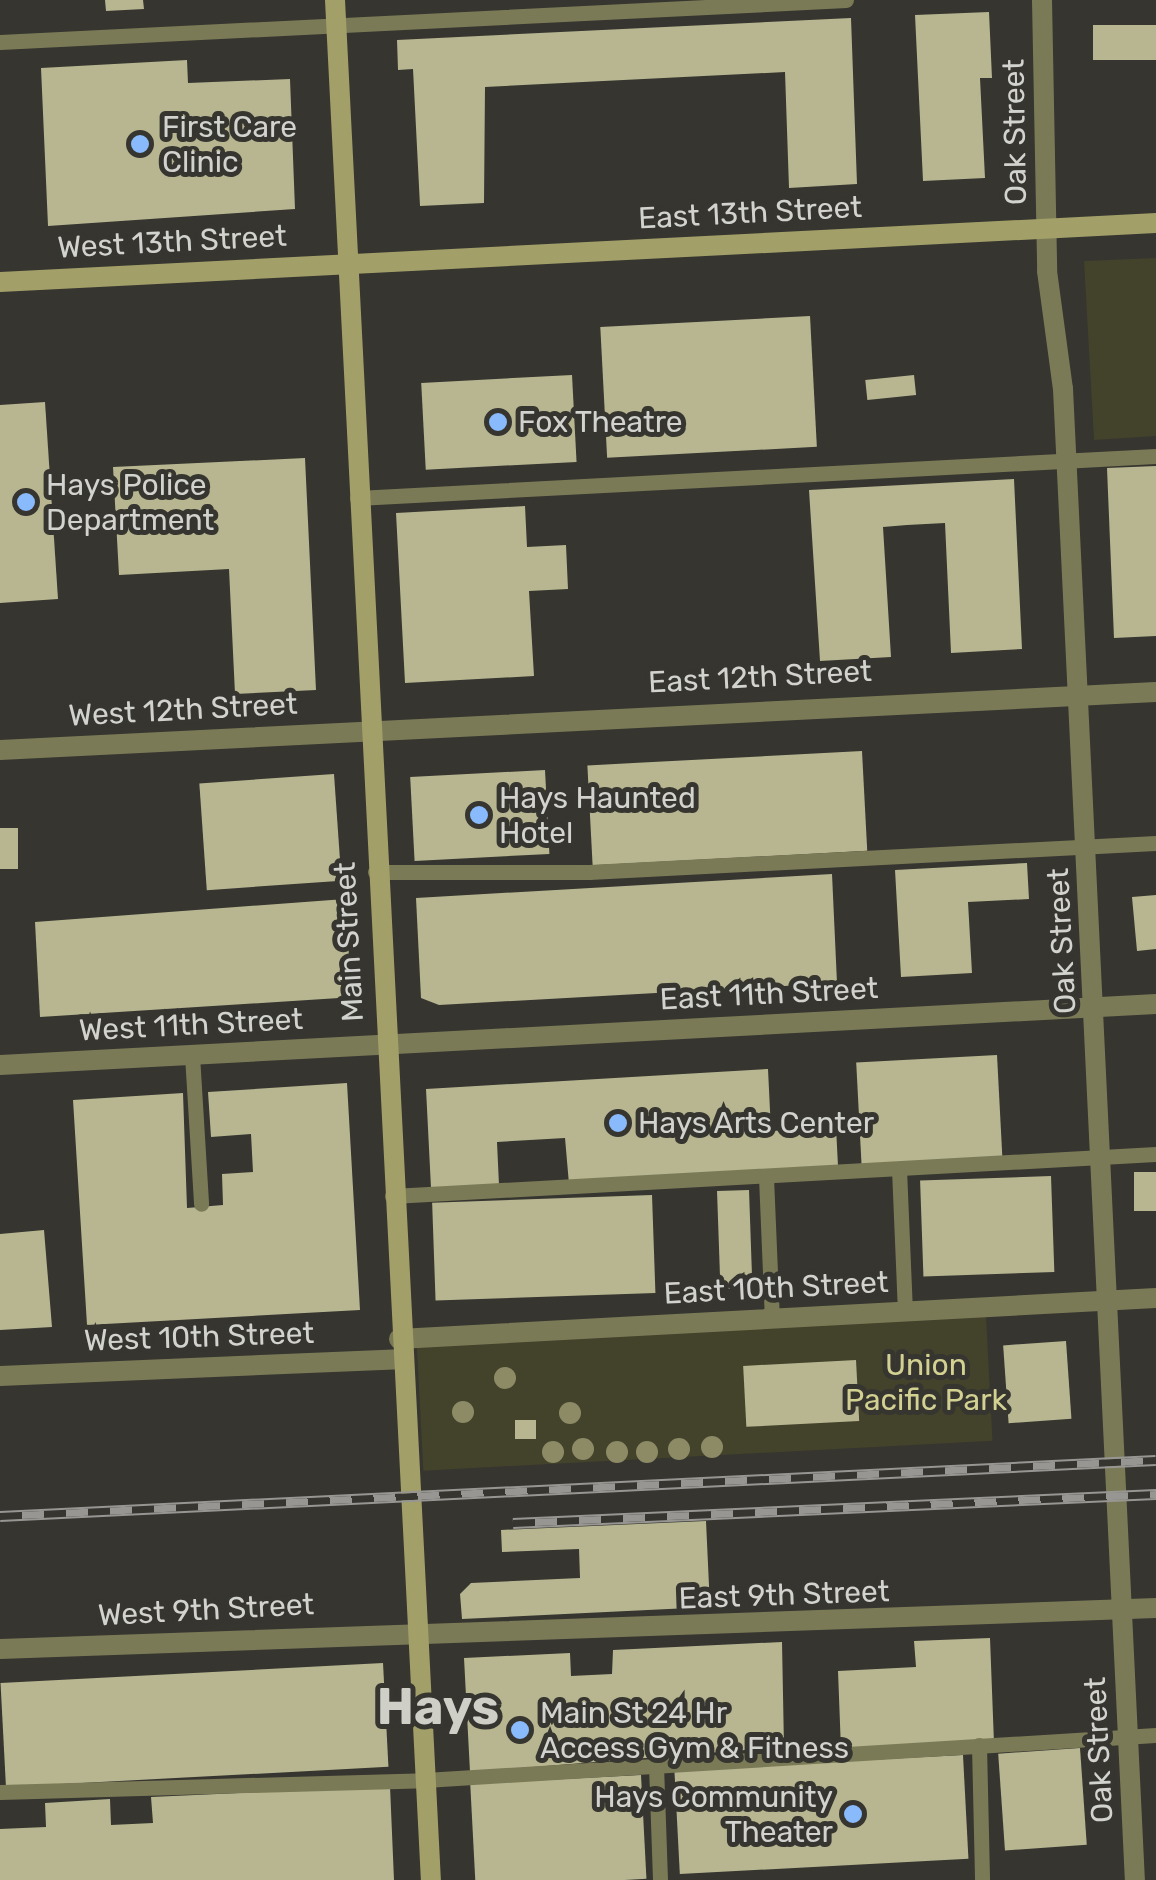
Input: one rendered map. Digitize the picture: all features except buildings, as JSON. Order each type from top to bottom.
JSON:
[{"type":"street","name":"Main Street","points":[[335,0],[399,1349],[431,1880]]},
{"type":"street","name":"Oak Street","points":[[1042,0],[1046,228],[1067,462],[1073,695],[1087,845],[1104,1156],[1120,1610],[1135,1880]]},
{"type":"street","name":"East 13th Street","points":[[347,263],[1156,223]]},
{"type":"street","name":"West 13th Street","points":[[0,282],[347,263]]},
{"type":"street","name":"East 12th Street","points":[[368,730],[1156,692]]},
{"type":"street","name":"West 12th Street","points":[[0,750],[368,730]]},
{"type":"street","name":"East 11th Street","points":[[385,1045],[1156,1004]]},
{"type":"street","name":"West 11th Street","points":[[0,1065],[385,1045]]},
{"type":"street","name":"East 10th Street","points":[[399,1349],[772,1318],[1156,1298]]},
{"type":"street","name":"West 10th Street","points":[[0,1376],[399,1349]]},
{"type":"street","name":"East 9th Street","points":[[415,1630],[450,1639],[1156,1608]]},
{"type":"street","name":"West 9th Street","points":[[0,1650],[415,1630]]},
{"type":"lane","points":[[0,42],[846,0]]},
{"type":"lane","points":[[357,498],[1156,456]]},
{"type":"lane","points":[[376,872],[589,872],[1156,843]]},
{"type":"lane","points":[[192,1055],[202,1204]]},
{"type":"lane","points":[[392,1196],[1156,1154]]},
{"type":"lane","points":[[899,1169],[906,1311]]},
{"type":"lane","points":[[766,1177],[772,1318]]},
{"type":"lane","points":[[0,1792],[424,1780],[1156,1735]]},
{"type":"lane","points":[[979,1744],[982,1880]]},
{"type":"lane","points":[[656,1765],[660,1880]]},
{"type":"green space","points":[[1156,258],[1156,436],[1094,440],[1084,261]]},
{"type":"green space","name":"Union Pacific Park","points":[[986,1316],[993,1441],[423,1471],[417,1346]]},
{"type":"railway","points":[[0,1516],[1156,1460]]},
{"type":"railway","points":[[513,1523],[1156,1494]]},
{"type":"place","name":"First Care Clinic","points":[[140,144]]},
{"type":"place","name":"Fox Theatre","points":[[498,422]]},
{"type":"place","name":"Hays Police Department","points":[[26,502]]},
{"type":"place","name":"Hays Haunted Hotel","points":[[479,815]]},
{"type":"place","name":"Hays Arts Center","points":[[618,1123]]},
{"type":"place","name":"Main St 24 Hr Access Gym & Fitness","points":[[520,1730]]},
{"type":"place","name":"Hays Community Theater","points":[[853,1814]]},
{"type":"district","name":"Hays","points":[[438,1708]]}]
